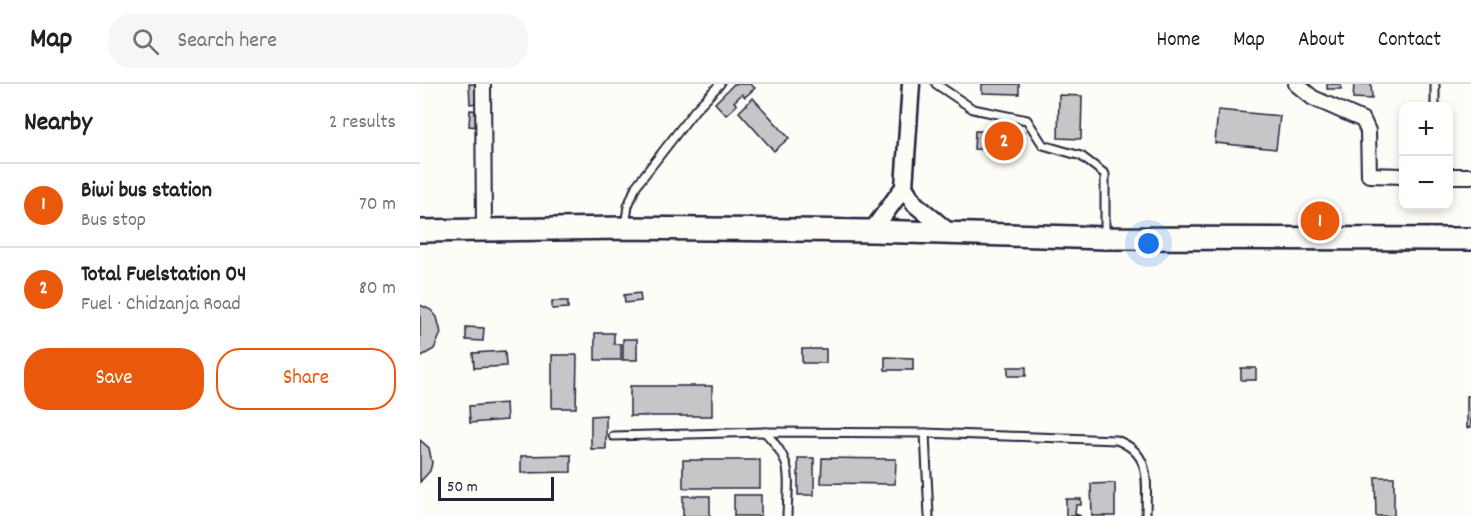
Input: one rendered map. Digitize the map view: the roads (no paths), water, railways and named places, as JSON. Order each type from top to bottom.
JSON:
[{"type":"highway","points":[[420,231],[625,228],[872,231],[1105,238],[1471,238]]},
{"type":"street","points":[[483,84],[484,231]]},
{"type":"street","points":[[872,231],[904,187],[911,84]]},
{"type":"street","points":[[1296,84],[1313,98],[1363,120],[1368,130],[1369,175],[1399,176]]},
{"type":"street","points":[[1453,176],[1471,176]]},
{"type":"street","points":[[904,187],[915,204],[951,234]]},
{"type":"lane","points":[[625,228],[628,206],[636,186],[695,110],[720,84]]},
{"type":"lane","points":[[936,84],[973,109],[1027,120],[1043,145],[1081,156],[1105,174],[1105,238]]},
{"type":"lane","points":[[1435,84],[1435,102]]},
{"type":"lane","points":[[765,432],[782,451],[788,468],[787,516]]},
{"type":"lane","points":[[613,436],[765,432],[1097,437],[1131,445],[1140,456],[1146,473],[1146,516]]},
{"type":"lane","points":[[925,433],[929,516]]},
{"type":"place","name":"Total Fuelstation 04","points":[[1004,141]]},
{"type":"place","name":"Biwi bus station","points":[[1320,221]]}]
